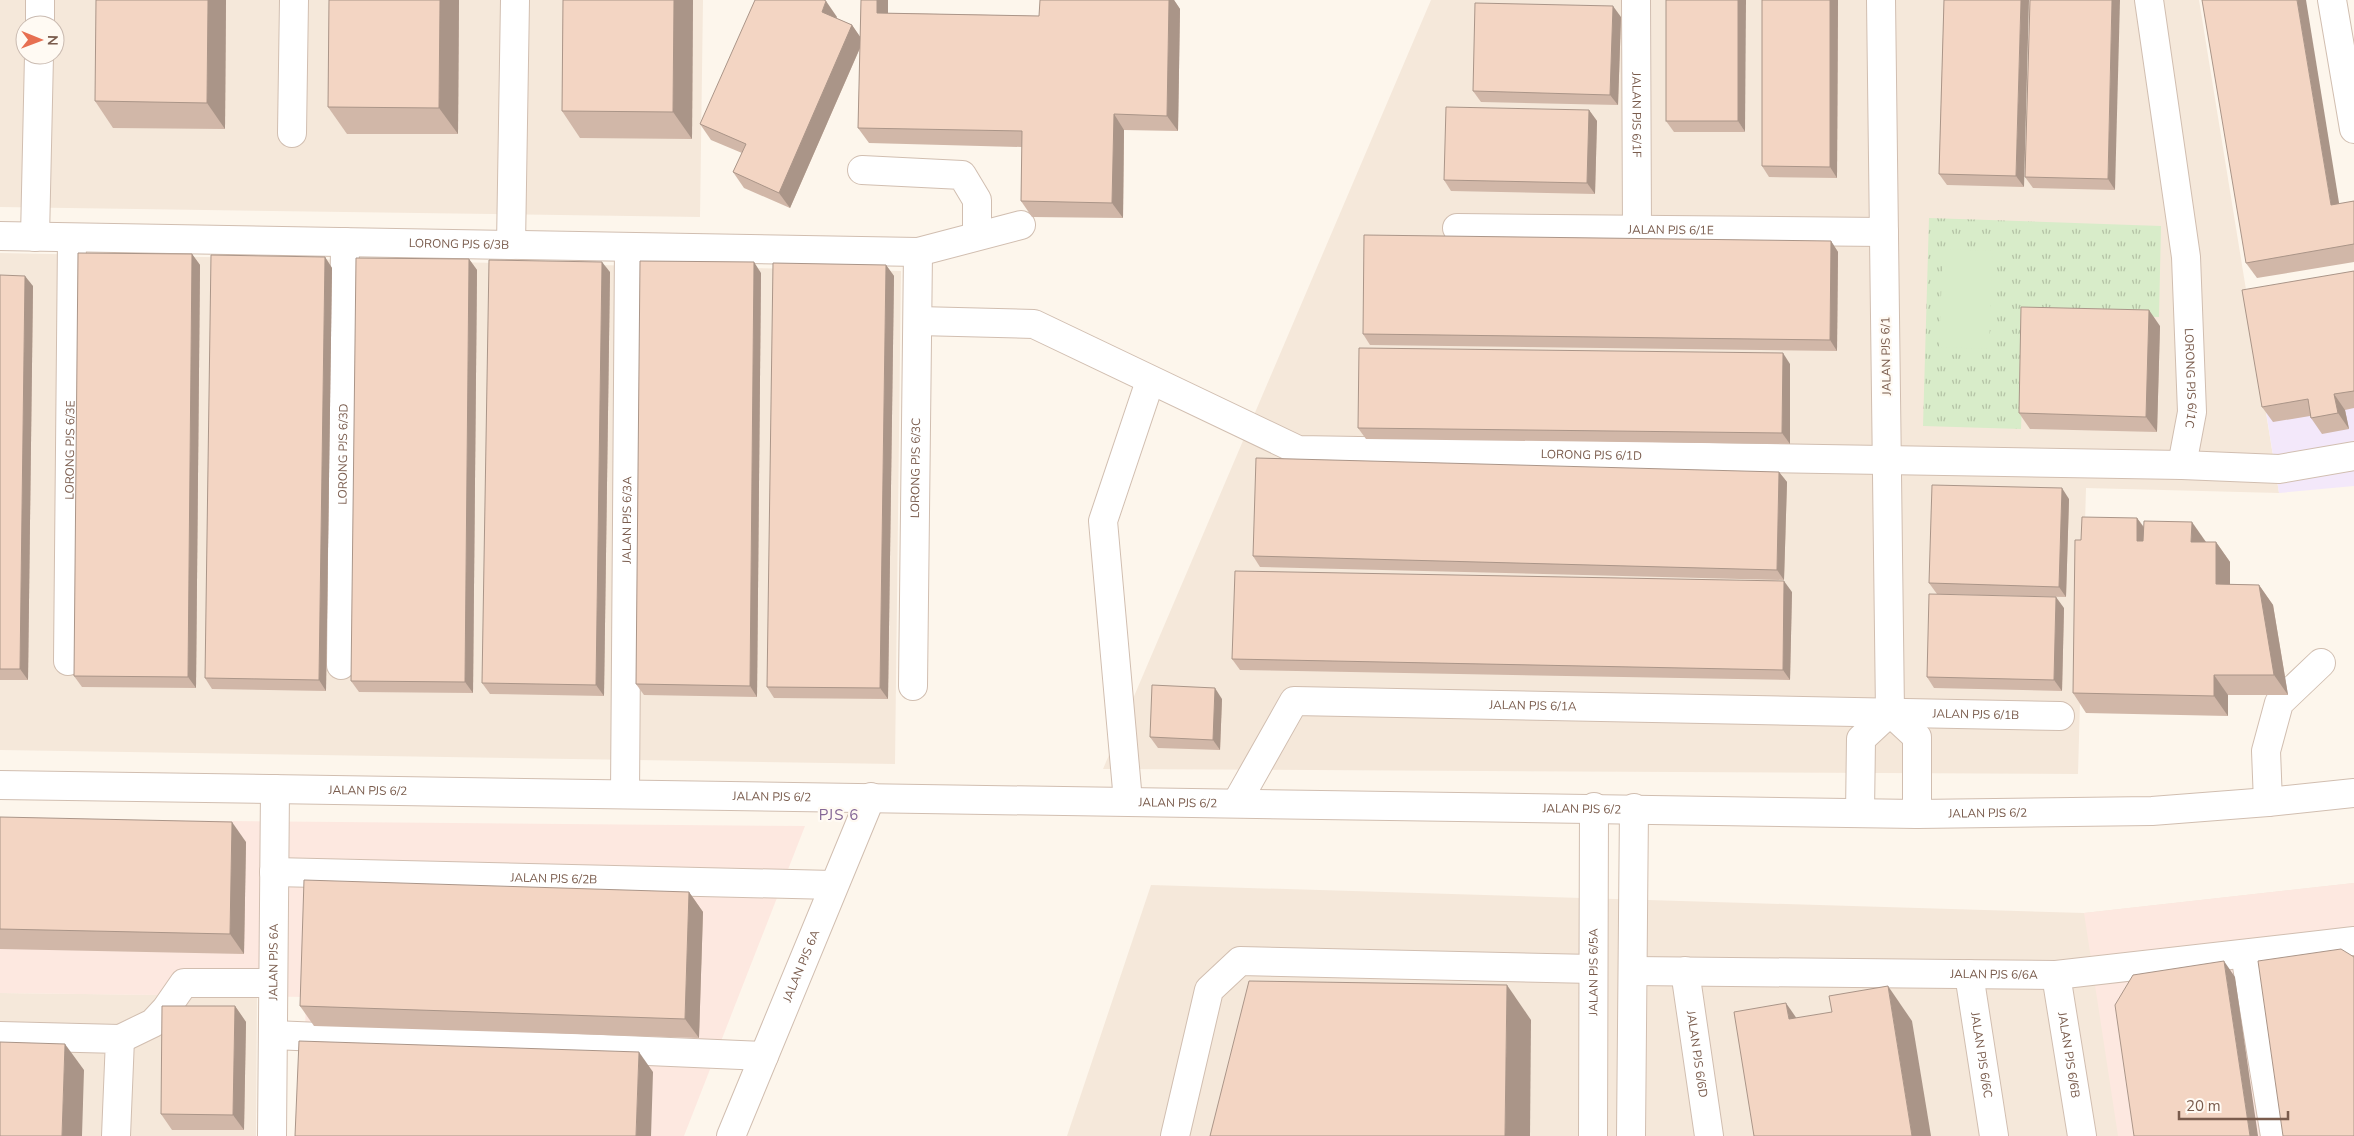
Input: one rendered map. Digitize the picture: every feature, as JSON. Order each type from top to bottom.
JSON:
[{"type":"street","points":[[40,0],[40,15]]},
{"type":"street","points":[[292,133],[294,0]]},
{"type":"street","points":[[511,245],[515,0]]},
{"type":"street","name":"JALAN PJS 6/1F","points":[[1636,0],[1637,230]]},
{"type":"street","name":"JALAN PJS 6/1","points":[[1881,0],[1890,712]]},
{"type":"street","name":"LORONG PJS 6/1C","points":[[2149,0],[2186,257],[2192,412],[2182,465]]},
{"type":"street","points":[[2332,0],[2354,129]]},
{"type":"street","points":[[36,236],[39,65]]},
{"type":"street","points":[[862,170],[962,175],[977,200],[977,235]]},
{"type":"street","name":"LORONG PJS 6/3B","points":[[0,236],[72,239],[918,252],[1021,225]]},
{"type":"street","name":"JALAN PJS 6/1E","points":[[1457,228],[1884,232]]},
{"type":"street","name":"LORONG PJS 6/3E","points":[[68,660],[72,239]]},
{"type":"street","name":"LORONG PJS 6/3D","points":[[341,665],[345,242]]},
{"type":"street","name":"JALAN PJS 6/3A","points":[[625,794],[629,247]]},
{"type":"street","name":"LORONG PJS 6/3C","points":[[912,686],[918,252]]},
{"type":"street","points":[[918,321],[1034,324],[1150,380],[1103,521],[1128,801]]},
{"type":"street","name":"LORONG PJS 6/1D","points":[[1150,380],[1298,450],[1887,460]]},
{"type":"street","points":[[1887,460],[2182,465],[2279,469],[2354,456]]},
{"type":"street","points":[[2268,802],[2266,751],[2279,703],[2321,663]]},
{"type":"street","name":"JALAN PJS 6/1A","points":[[1236,802],[1294,701],[1890,712]]},
{"type":"street","points":[[1860,813],[1861,739],[1890,712],[1917,737],[1917,814]]},
{"type":"street","name":"JALAN PJS 6/1B","points":[[1890,712],[2060,716]]},
{"type":"street","name":"JALAN PJS 6/2","points":[[0,785],[1634,808],[1917,814],[2152,811],[2354,793]]},
{"type":"street","name":"JALAN PJS 6A","points":[[272,1136],[275,789]]},
{"type":"street","name":"JALAN PJS 6A","points":[[731,1136],[833,885],[871,797]]},
{"type":"street","name":"JALAN PJS 6/5A","points":[[1593,1136],[1594,808]]},
{"type":"street","points":[[1631,1136],[1634,808]]},
{"type":"street","name":"JALAN PJS 6/2B","points":[[274,872],[833,885]]},
{"type":"street","name":"JALAN PJS 6/6A","points":[[1633,970],[2056,975],[2354,941]]},
{"type":"street","points":[[2245,954],[2275,1136]]},
{"type":"street","points":[[1175,1136],[1209,990],[1240,961],[1593,969]]},
{"type":"street","name":"JALAN PJS 6/6D","points":[[1685,971],[1710,1136]]},
{"type":"street","name":"JALAN PJS 6/6C","points":[[1969,974],[1994,1136]]},
{"type":"street","name":"JALAN PJS 6/6B","points":[[2056,975],[2082,1136]]},
{"type":"street","points":[[0,1036],[120,1038],[153,1023],[166,1009],[184,983],[273,983]]},
{"type":"street","points":[[273,1035],[764,1056]]},
{"type":"street","points":[[116,1136],[120,1038]]},
{"type":"shaded area","points":[[0,0],[703,0],[700,217],[0,207]]},
{"type":"shaded area","points":[[1431,0],[2199,0],[2279,493],[2086,488],[2078,774],[1103,769]]},
{"type":"shaded area","points":[[0,253],[901,271],[895,764],[0,750]]},
{"type":"shaded area","points":[[2354,274],[2354,486],[2279,493],[2247,293]]},
{"type":"shaded area","points":[[0,819],[805,826],[684,1136],[302,1136],[306,997],[0,993]]},
{"type":"shaded area","points":[[2354,883],[2354,1136],[1067,1136],[1151,885],[2084,913]]},
{"type":"shaded area","points":[[2354,883],[2354,1136],[2118,1136],[2084,913]]},
{"type":"shaded area","points":[[0,993],[257,996],[256,1136],[0,1136]]},
{"type":"green space","points":[[1929,218],[2161,226],[2159,317],[2025,313],[2021,429],[1923,426]]},
{"type":"green space","points":[[1943,249],[1993,251],[1989,349],[1939,347]]},
{"type":"building","points":[[96,0],[208,0],[207,103],[95,101]]},
{"type":"building","points":[[329,0],[440,0],[439,108],[328,107]]},
{"type":"building","points":[[563,0],[674,0],[673,112],[562,111]]},
{"type":"building","points":[[755,0],[824,0],[826,1],[822,12],[852,25],[779,193],[733,172],[746,144],[700,124]]},
{"type":"building","points":[[861,0],[877,0],[877,13],[1039,16],[1040,0],[1169,0],[1167,116],[1114,114],[1112,203],[1021,201],[1022,131],[858,128]]},
{"type":"building","points":[[1666,0],[1738,0],[1738,121],[1666,121]]},
{"type":"building","points":[[1762,0],[1830,0],[1830,167],[1762,166]]},
{"type":"building","points":[[1944,0],[2021,0],[2016,176],[1939,174]]},
{"type":"building","points":[[2030,0],[2112,0],[2108,179],[2025,177]]},
{"type":"building","points":[[2202,0],[2297,0],[2331,205],[2354,201],[2354,244],[2246,263]]},
{"type":"building","points":[[1475,3],[1613,6],[1610,95],[1473,91]]},
{"type":"building","points":[[1446,107],[1589,110],[1587,183],[1444,180]]},
{"type":"building","points":[[1364,235],[1831,241],[1830,340],[1363,334]]},
{"type":"building","points":[[78,253],[192,254],[188,677],[74,676]]},
{"type":"building","points":[[211,255],[325,257],[319,680],[205,678]]},
{"type":"building","points":[[356,258],[469,259],[465,682],[351,681]]},
{"type":"building","points":[[489,260],[602,262],[596,685],[482,683]]},
{"type":"building","points":[[640,261],[754,262],[750,686],[636,684]]},
{"type":"building","points":[[773,263],[886,265],[880,688],[767,687]]},
{"type":"building","points":[[2354,271],[2354,391],[2334,394],[2338,413],[2311,418],[2308,399],[2262,407],[2242,290]]},
{"type":"building","points":[[0,275],[25,276],[20,669],[0,669]]},
{"type":"building","points":[[2021,307],[2149,310],[2146,417],[2019,413]]},
{"type":"building","points":[[1359,348],[1783,353],[1782,433],[1358,428]]},
{"type":"building","points":[[1256,458],[1779,472],[1777,570],[1253,556]]},
{"type":"building","points":[[1932,485],[2062,488],[2059,587],[1929,583]]},
{"type":"building","points":[[2082,517],[2137,518],[2137,541],[2143,541],[2144,521],[2192,522],[2191,542],[2216,542],[2216,584],[2259,585],[2274,675],[2214,675],[2214,696],[2073,693],[2075,540],[2081,540]]},
{"type":"building","points":[[1235,571],[1784,581],[1783,670],[1232,659]]},
{"type":"building","points":[[1929,594],[2056,597],[2054,680],[1927,677]]},
{"type":"building","points":[[1152,685],[1215,688],[1213,740],[1150,737]]},
{"type":"building","points":[[0,817],[232,822],[230,934],[0,929]]},
{"type":"building","points":[[304,880],[689,892],[685,1019],[300,1006]]},
{"type":"building","points":[[2341,949],[2354,957],[2354,1136],[2283,1136],[2258,961]]},
{"type":"building","points":[[2224,961],[2250,1136],[2134,1136],[2115,1005],[2133,975]]},
{"type":"building","points":[[1249,981],[1507,985],[1505,1136],[1210,1136]]},
{"type":"building","points":[[1888,986],[1912,1136],[1754,1136],[1734,1012],[1786,1003],[1789,1019],[1832,1012],[1829,996]]},
{"type":"building","points":[[162,1006],[235,1006],[233,1115],[161,1114]]},
{"type":"building","points":[[299,1041],[639,1052],[636,1136],[295,1136]]},
{"type":"building","points":[[0,1042],[65,1044],[62,1136],[0,1136]]},
{"type":"district","name":"PJS 6","points":[[839,815]]}]
